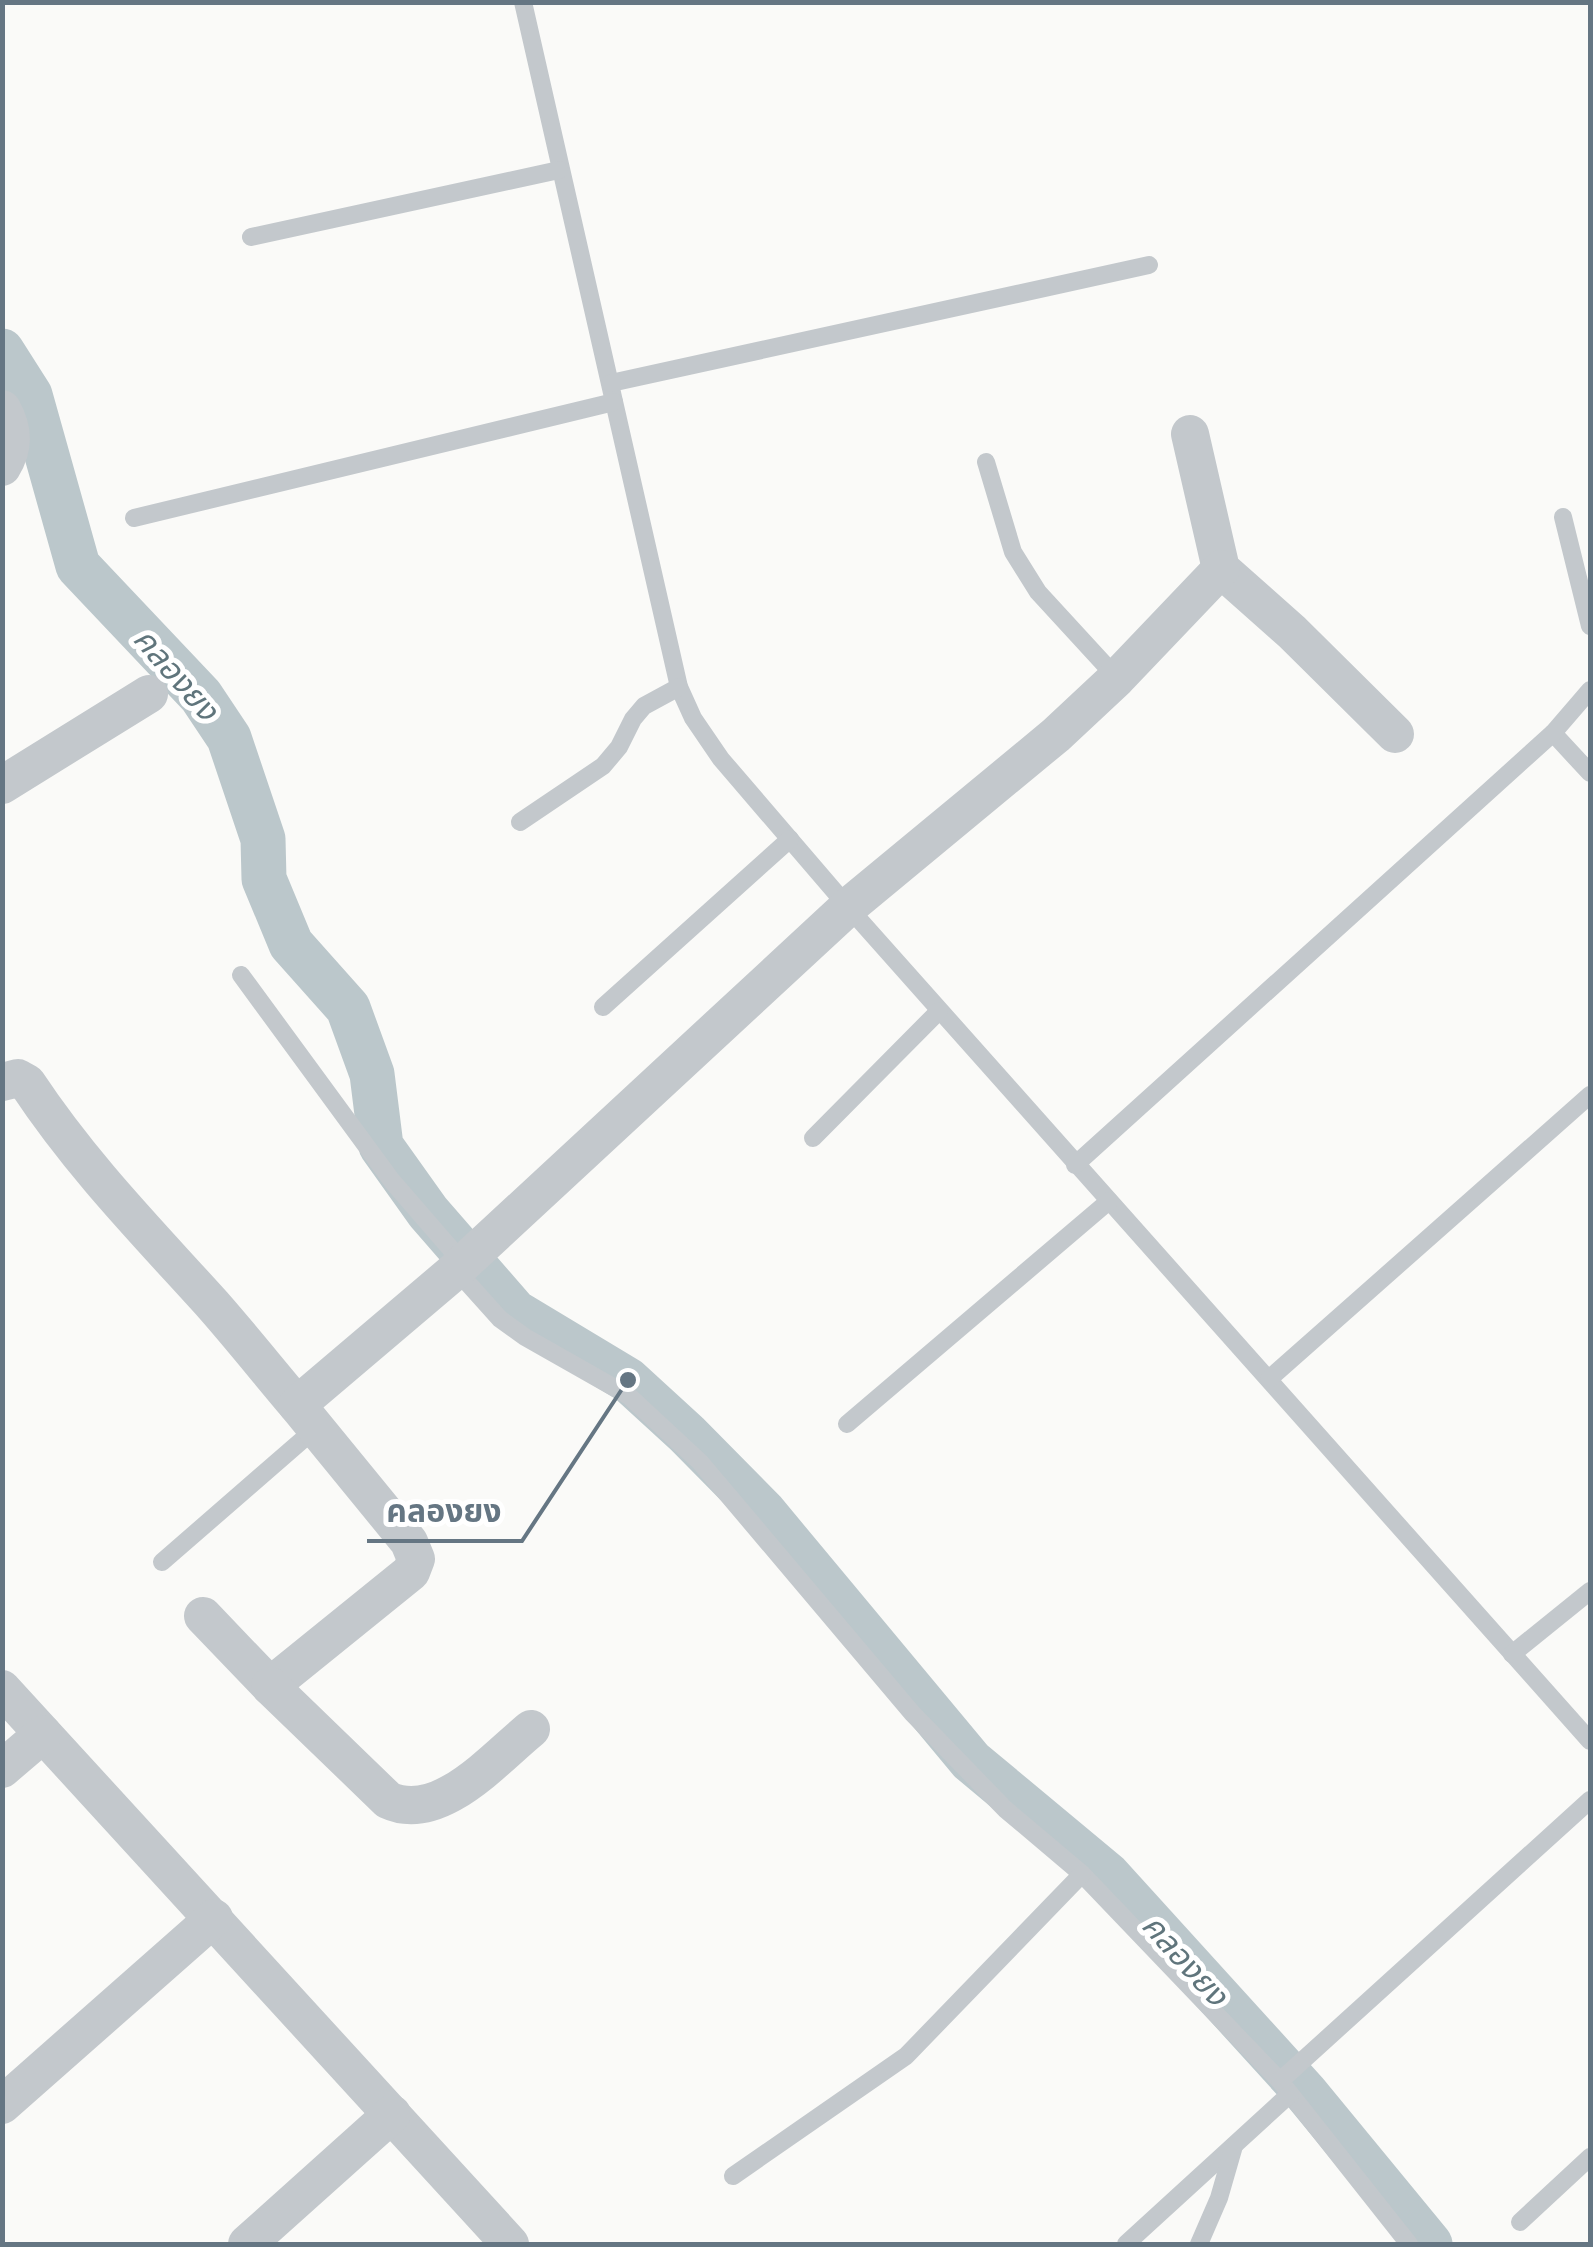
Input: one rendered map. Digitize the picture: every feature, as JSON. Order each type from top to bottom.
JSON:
[{"type":"street","points":[[2,409],[10,422],[12,451],[2,468]]},
{"type":"street","points":[[1190,434],[1221,569],[1292,632],[1395,734]]},
{"type":"street","points":[[306,1417],[466,1260],[848,907],[1056,735],[1221,569]]},
{"type":"street","points":[[2,785],[149,694]]},
{"type":"street","points":[[2,1082],[18,1078],[27,1083],[65,1140],[217,1309],[408,1542],[416,1560],[411,1572],[270,1686]]},
{"type":"street","points":[[203,1616],[388,1800],[401,1806],[429,1806],[450,1795],[531,1729]]},
{"type":"street","points":[[2,1689],[510,2244]]},
{"type":"street","points":[[2,1769],[43,1734]]},
{"type":"street","points":[[2,2106],[214,1918]]},
{"type":"street","points":[[247,2244],[392,2114]]},
{"type":"lane","points":[[523,2],[679,687],[693,718],[722,759],[848,907],[1590,1742]]},
{"type":"lane","points":[[252,236],[559,170]]},
{"type":"lane","points":[[134,518],[612,393],[1149,266]]},
{"type":"lane","points":[[986,462],[1013,552],[1038,592],[1116,678]]},
{"type":"lane","points":[[1563,517],[1590,626]]},
{"type":"lane","points":[[520,822],[603,766],[644,706],[679,687]]},
{"type":"lane","points":[[1075,1165],[1553,734],[1590,690]]},
{"type":"lane","points":[[1553,734],[1590,773]]},
{"type":"lane","points":[[603,1006],[790,839]]},
{"type":"lane","points":[[241,975],[392,1181],[466,1260],[513,1328],[630,1396],[700,1462],[912,1713],[1005,1809],[1082,1874],[1285,2087],[1409,2244]]},
{"type":"lane","points":[[813,1138],[940,1011]]},
{"type":"lane","points":[[1268,1378],[1590,1096]]},
{"type":"lane","points":[[847,1424],[1108,1201]]},
{"type":"lane","points":[[162,1562],[306,1417]]},
{"type":"lane","points":[[1512,1654],[1590,1591]]},
{"type":"lane","points":[[1126,2244],[1234,2146],[1285,2087],[1297,2066],[1590,1800]]},
{"type":"lane","points":[[733,2176],[906,2056],[1082,1874]]},
{"type":"lane","points":[[1199,2244],[1219,2198],[1234,2146]]},
{"type":"lane","points":[[1520,2222],[1590,2157]]},
{"type":"waterway","name":"คลองยง","points":[[2,351],[30,395],[78,566],[201,696],[229,738],[263,839],[264,879],[291,944],[348,1008],[372,1074],[381,1146],[428,1212],[515,1312],[628,1380],[763,1511],[971,1761],[1108,1875],[1305,2092],[1430,2244]]},
{"type":"place","name":"คลองยง","points":[[628,1380]]}]
